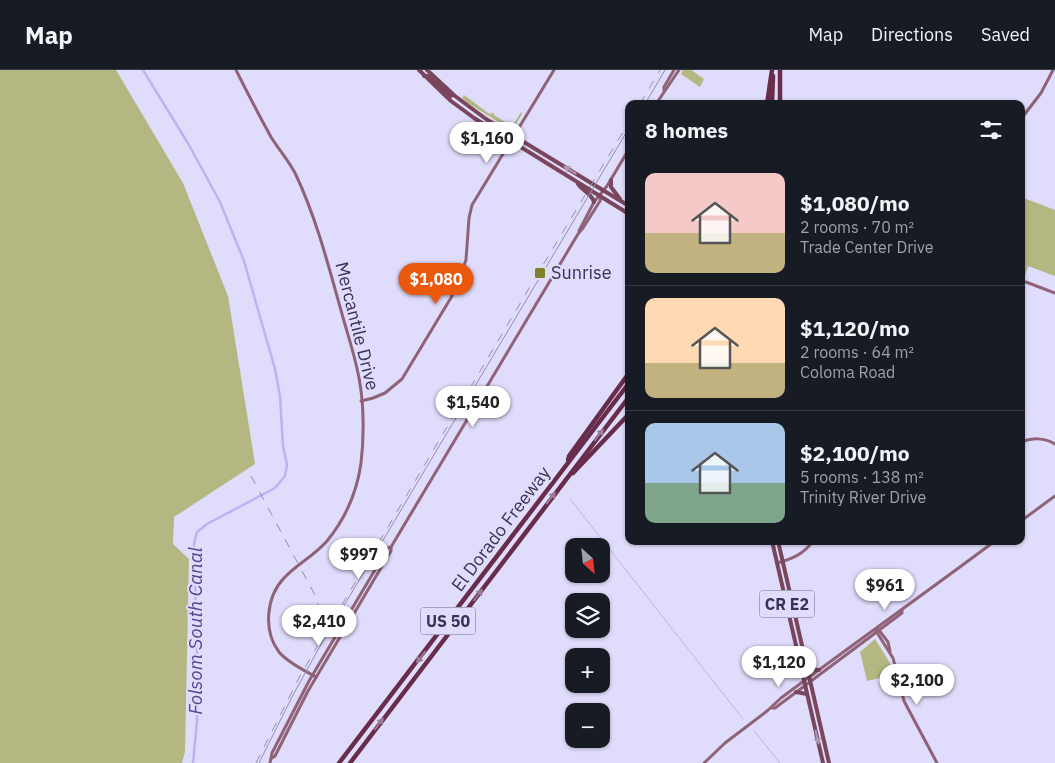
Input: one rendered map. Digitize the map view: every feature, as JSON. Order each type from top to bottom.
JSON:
[{"type":"highway","points":[[767,100],[772,70]]},
{"type":"highway","points":[[772,70],[772,100]]},
{"type":"highway","points":[[780,70],[780,100]]},
{"type":"highway","points":[[566,466],[569,456],[625,379]]},
{"type":"highway","name":"El Dorado Freeway","points":[[339,763],[625,389]]},
{"type":"highway","name":"El Dorado Freeway","points":[[350,763],[625,402]]},
{"type":"highway","points":[[571,474],[625,418]]},
{"type":"main road","points":[[419,70],[451,101],[474,118],[625,212]]},
{"type":"main road","points":[[423,70],[426,73],[428,71],[457,98],[486,119],[625,204]]},
{"type":"main road","points":[[424,76],[428,76],[452,97],[457,98]]},
{"type":"main road","points":[[611,180],[612,190],[621,201]]},
{"type":"main road","points":[[577,182],[592,197],[594,202]]},
{"type":"main road","name":"CR E2","points":[[773,545],[823,763]]},
{"type":"main road","name":"CR E2","points":[[779,545],[829,763]]},
{"type":"main road","points":[[808,669],[819,670]]},
{"type":"main road","points":[[796,692],[807,694]]},
{"type":"street","name":"Mercantile Drive","points":[[236,70],[271,136],[291,164],[308,203],[347,329],[360,384],[362,451],[359,475],[350,503],[342,521],[324,544],[310,558],[291,572],[277,587],[269,610],[269,629],[279,651],[286,658],[314,676]]},
{"type":"street","points":[[361,401],[385,393],[402,379],[452,296],[466,260],[468,218],[471,208],[554,70]]},
{"type":"street","points":[[658,100],[674,70]]},
{"type":"street","points":[[664,90],[668,88],[679,70]]},
{"type":"street","points":[[1025,114],[1041,93],[1053,70]]},
{"type":"street","points":[[270,763],[314,676],[391,551],[391,547],[578,234],[584,228],[625,156]]},
{"type":"street","points":[[578,234],[580,226],[594,202],[601,196]]},
{"type":"street","points":[[1026,282],[1055,293]]},
{"type":"street","points":[[1025,441],[1037,438],[1055,444]]},
{"type":"street","points":[[1025,519],[1055,496]]},
{"type":"street","points":[[777,562],[793,558],[809,545]]},
{"type":"street","points":[[771,708],[774,708],[796,692],[810,679],[990,545]]},
{"type":"street","points":[[877,630],[890,652],[897,671],[904,701],[937,763]]},
{"type":"street","points":[[810,679],[819,670],[877,630]]},
{"type":"street","points":[[704,763],[781,698],[804,684]]},
{"type":"green space","points":[[0,70],[116,70],[183,183],[228,296],[255,464],[174,517],[173,544],[189,559],[185,752],[182,763],[0,763]]},
{"type":"green space","points":[[683,70],[691,70],[704,79],[700,87],[681,74]]},
{"type":"green space","points":[[464,95],[488,113],[491,114],[493,112],[494,115],[510,125],[513,125],[521,112],[522,114],[511,130],[468,103],[462,98]]},
{"type":"green space","points":[[1025,199],[1055,210],[1055,276],[1028,266],[1025,276]]},
{"type":"green space","points":[[875,639],[890,663],[894,675],[867,681],[860,652]]},
{"type":"waterway","name":"Folsom South Canal","points":[[143,70],[189,145],[220,202],[244,261],[275,369],[280,396],[283,446],[287,465],[285,476],[275,488],[207,524],[197,532],[194,544],[198,688],[193,763]]},
{"type":"waterway","points":[[571,500],[743,719]]},
{"type":"waterway","points":[[755,732],[780,763]]},
{"type":"tram line","points":[[647,100],[665,70]]},
{"type":"tram line","points":[[259,763],[324,639],[625,135]]},
{"type":"railway","points":[[642,100],[660,70]]},
{"type":"railway","points":[[256,763],[301,674],[625,129]]},
{"type":"railway","points":[[251,476],[316,597],[322,619],[320,637]]},
{"type":"place","name":"Sunrise","points":[[540,273]]}]
